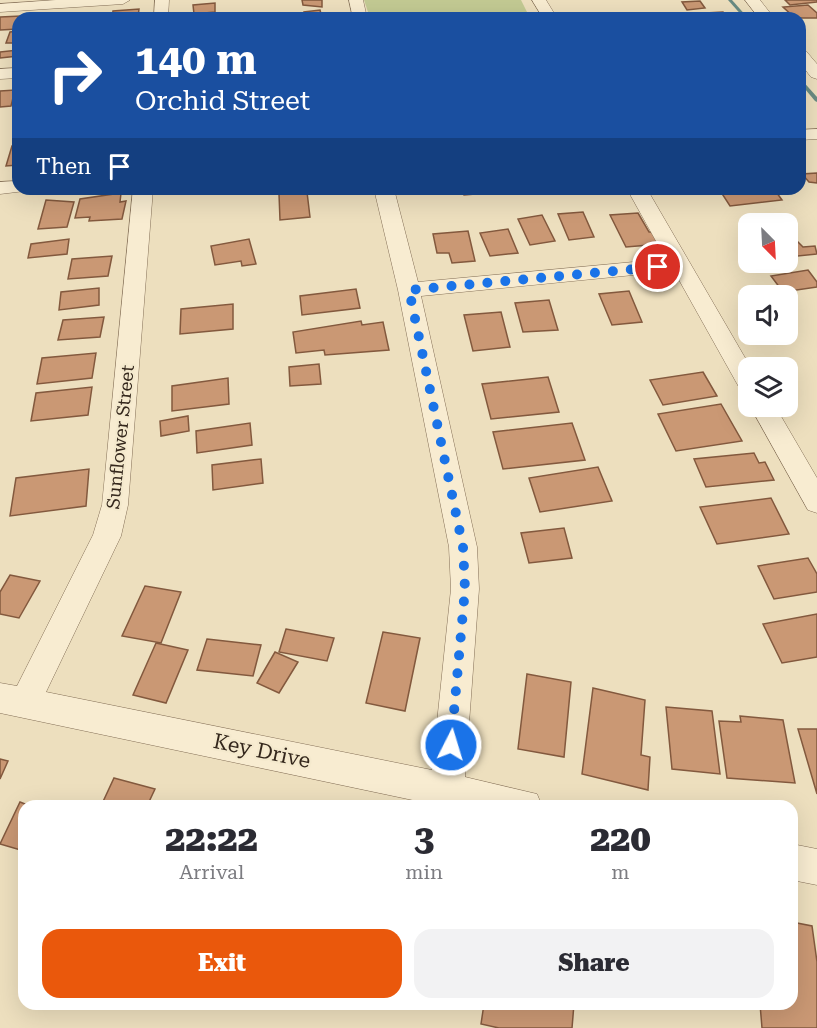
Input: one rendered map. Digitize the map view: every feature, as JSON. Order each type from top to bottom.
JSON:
[{"type":"street","points":[[0,8],[123,0]]},
{"type":"street","points":[[752,0],[762,12]]},
{"type":"street","points":[[806,61],[817,74]]},
{"type":"street","name":"Sunflower Street","points":[[13,700],[107,536],[115,505],[142,195]]},
{"type":"street","points":[[385,195],[409,290],[463,547],[465,589],[447,789]]},
{"type":"street","points":[[640,195],[738,366]]},
{"type":"street","points":[[409,290],[680,264]]},
{"type":"street","points":[[768,417],[817,502]]},
{"type":"street","name":"Key Drive","points":[[13,700],[497,800]]},
{"type":"street","points":[[798,863],[817,867]]},
{"type":"green space","points":[[364,0],[521,0],[527,12],[368,12]]},
{"type":"building","points":[[302,0],[322,0],[322,7],[303,5]]},
{"type":"building","points":[[785,0],[817,0],[817,2],[790,5]]},
{"type":"building","points":[[700,1],[705,8],[687,10],[682,2]]},
{"type":"building","points":[[215,3],[215,12],[194,12],[193,5]]},
{"type":"building","points":[[808,5],[817,13],[817,18],[806,18],[806,12],[788,12],[783,7]]},
{"type":"building","points":[[139,9],[139,12],[113,11]]},
{"type":"building","points":[[12,16],[12,29],[0,30],[0,17]]},
{"type":"building","points":[[12,32],[12,43],[6,43]]},
{"type":"building","points":[[12,51],[12,57],[0,58],[0,52]]},
{"type":"building","points":[[12,90],[11,106],[0,107],[0,91]]},
{"type":"building","points":[[12,146],[12,166],[6,166]]},
{"type":"building","points":[[817,173],[817,183],[809,182],[806,174]]},
{"type":"building","points":[[121,195],[120,202],[126,201],[122,219],[89,221],[90,217],[75,218],[80,199]]},
{"type":"building","points":[[279,195],[307,195],[310,217],[280,220]]},
{"type":"building","points":[[723,195],[778,195],[782,200],[730,206]]},
{"type":"building","points":[[46,200],[74,202],[67,227],[38,229]]},
{"type":"building","points":[[583,212],[594,237],[569,240],[558,214]]},
{"type":"building","points":[[638,213],[649,232],[654,232],[661,244],[626,247],[610,215]]},
{"type":"building","points":[[542,215],[555,241],[530,245],[518,219]]},
{"type":"building","points":[[508,229],[518,253],[490,256],[480,233]]},
{"type":"building","points":[[468,231],[475,261],[452,263],[449,253],[437,253],[433,234]]},
{"type":"building","points":[[69,239],[67,254],[28,258],[31,244]]},
{"type":"building","points":[[249,239],[256,264],[242,266],[241,261],[215,265],[211,246]]},
{"type":"building","points":[[798,242],[803,247],[815,246],[817,254],[798,256]]},
{"type":"building","points":[[112,256],[108,276],[68,279],[72,259]]},
{"type":"building","points":[[808,270],[817,282],[817,287],[798,290],[798,285],[778,285],[771,276],[798,273]]},
{"type":"building","points":[[99,288],[99,305],[59,310],[61,292]]},
{"type":"building","points":[[356,289],[360,308],[302,315],[300,296]]},
{"type":"building","points":[[629,291],[642,322],[612,325],[599,294]]},
{"type":"building","points":[[549,300],[558,330],[523,332],[515,303]]},
{"type":"building","points":[[233,304],[233,329],[180,334],[181,309]]},
{"type":"building","points":[[501,312],[510,347],[473,351],[464,315]]},
{"type":"building","points":[[104,317],[100,337],[58,340],[63,320]]},
{"type":"building","points":[[361,321],[362,325],[383,322],[389,350],[325,355],[324,350],[296,353],[293,332]]},
{"type":"building","points":[[96,353],[92,378],[37,384],[42,358]]},
{"type":"building","points":[[319,364],[321,384],[290,386],[289,367]]},
{"type":"building","points":[[703,372],[717,396],[663,405],[650,380]]},
{"type":"building","points":[[548,377],[559,412],[491,419],[482,384]]},
{"type":"building","points":[[228,378],[229,404],[172,411],[172,386]]},
{"type":"building","points":[[92,387],[88,415],[31,421],[36,393]]},
{"type":"building","points":[[721,404],[742,441],[676,451],[658,414]]},
{"type":"building","points":[[188,416],[189,431],[161,436],[160,421]]},
{"type":"building","points":[[250,423],[252,445],[197,453],[196,431]]},
{"type":"building","points":[[572,423],[585,460],[503,469],[493,432]]},
{"type":"building","points":[[754,453],[759,463],[765,462],[774,480],[706,487],[694,459]]},
{"type":"building","points":[[261,459],[263,483],[213,490],[212,465]]},
{"type":"building","points":[[598,467],[612,501],[540,512],[529,478]]},
{"type":"building","points":[[89,469],[86,506],[10,516],[16,478]]},
{"type":"building","points":[[771,498],[789,534],[717,544],[700,507]]},
{"type":"building","points":[[564,528],[572,558],[529,563],[521,533]]},
{"type":"building","points":[[808,558],[817,574],[817,592],[774,599],[758,566]]},
{"type":"building","points":[[10,575],[40,581],[19,618],[0,614],[0,592]]},
{"type":"building","points":[[145,586],[181,592],[161,643],[122,636]]},
{"type":"building","points":[[817,614],[817,657],[782,663],[763,624]]},
{"type":"building","points":[[286,629],[334,638],[327,661],[279,652]]},
{"type":"building","points":[[383,632],[420,638],[405,711],[366,703]]},
{"type":"building","points":[[207,639],[261,645],[253,676],[197,670]]},
{"type":"building","points":[[156,643],[188,650],[166,703],[133,695]]},
{"type":"building","points":[[275,652],[298,662],[279,693],[257,683]]},
{"type":"building","points":[[527,674],[571,682],[564,757],[518,749]]},
{"type":"building","points":[[593,688],[645,700],[641,755],[650,757],[648,790],[582,774]]},
{"type":"building","points":[[666,707],[712,711],[720,774],[672,769]]},
{"type":"building","points":[[740,716],[783,720],[795,783],[727,778],[719,721],[741,722]]},
{"type":"building","points":[[798,729],[817,729],[817,794]]},
{"type":"building","points":[[0,759],[8,761],[0,779]]},
{"type":"building","points":[[114,778],[155,789],[150,800],[104,800]]},
{"type":"building","points":[[18,806],[18,849],[0,844]]},
{"type":"building","points":[[798,923],[812,926],[817,962],[817,1028],[762,1028],[760,1010],[798,1010]]},
{"type":"building","points":[[483,1010],[574,1010],[572,1028],[499,1028],[481,1024]]},
{"type":"waterway","points":[[730,0],[741,12]]},
{"type":"waterway","points":[[806,87],[817,100]]},
{"type":"route","points":[[451,745],[465,589],[463,547],[409,290],[658,267]]}]
